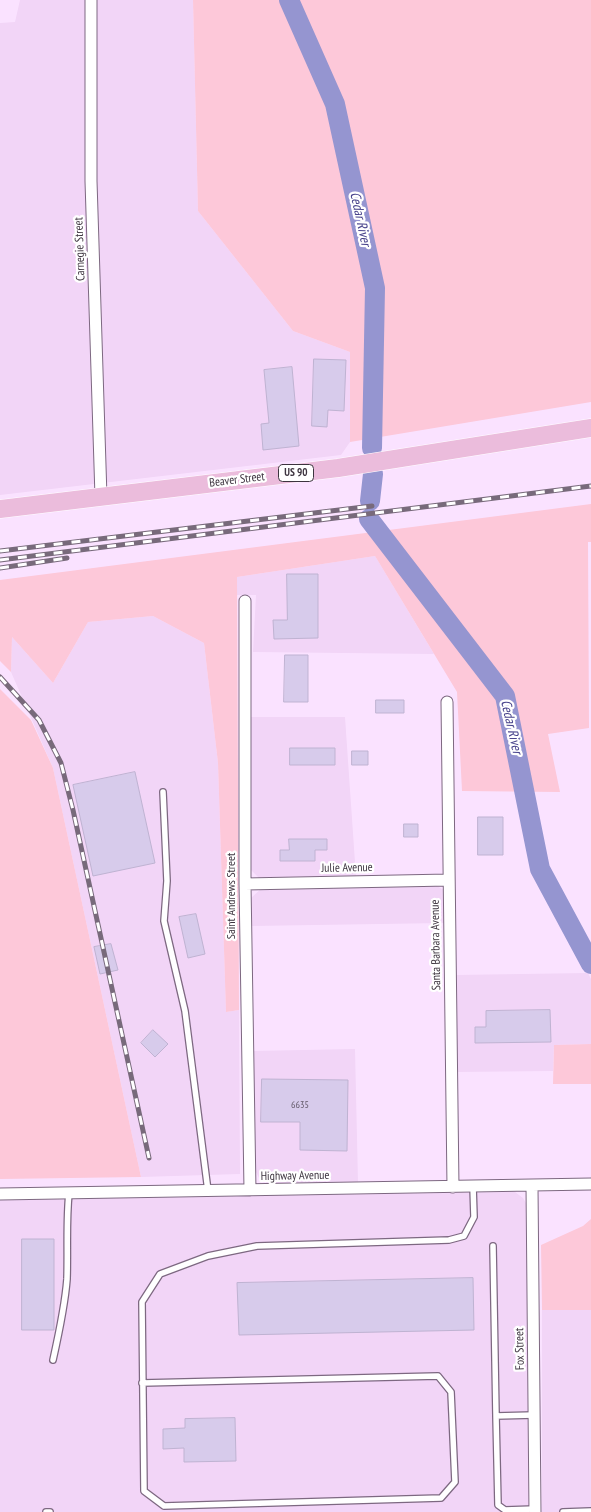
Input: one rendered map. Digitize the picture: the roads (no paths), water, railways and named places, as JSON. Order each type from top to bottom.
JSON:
[{"type":"main road","name":"Beaver Street","points":[[0,509],[338,468],[591,428]]},
{"type":"street","name":"Carnegie Street","points":[[91,0],[92,182],[101,497]]},
{"type":"street","name":"Saint Andrews Street","points":[[245,601],[245,884],[250,1190]]},
{"type":"street","name":"Santa Barbara Avenue","points":[[447,702],[453,1187]]},
{"type":"street","name":"Julie Avenue","points":[[245,884],[448,880]]},
{"type":"street","name":"Highway Avenue","points":[[0,1194],[591,1184]]},
{"type":"street","name":"Fox Street","points":[[532,1186],[535,1511]]},
{"type":"lane","points":[[164,792],[167,880],[164,921],[185,1011],[208,1191]]},
{"type":"lane","points":[[142,1383],[438,1376],[451,1392],[455,1482],[441,1498],[164,1506],[144,1491],[142,1383],[142,1302],[160,1274],[208,1256],[257,1246],[449,1240],[464,1236],[474,1218],[473,1186]]},
{"type":"lane","points":[[52,1360],[67,1279],[66,1218],[68,1193]]},
{"type":"lane","points":[[494,1246],[498,1505],[505,1510],[535,1511]]},
{"type":"lane","points":[[496,1416],[534,1415]]},
{"type":"lane","points":[[563,1512],[591,1511]]},
{"type":"waterway","name":"Cedar River","points":[[289,0],[335,104],[375,288],[372,448]]},
{"type":"waterway","name":"Cedar River","points":[[370,501],[373,474]]},
{"type":"waterway","name":"Cedar River","points":[[369,519],[505,696],[540,869],[591,964]]},
{"type":"railway","points":[[0,560],[591,486]]},
{"type":"railway","points":[[0,551],[372,506]]},
{"type":"railway","points":[[0,568],[67,558]]},
{"type":"railway","points":[[0,677],[39,720],[61,763],[149,1158]]}]
